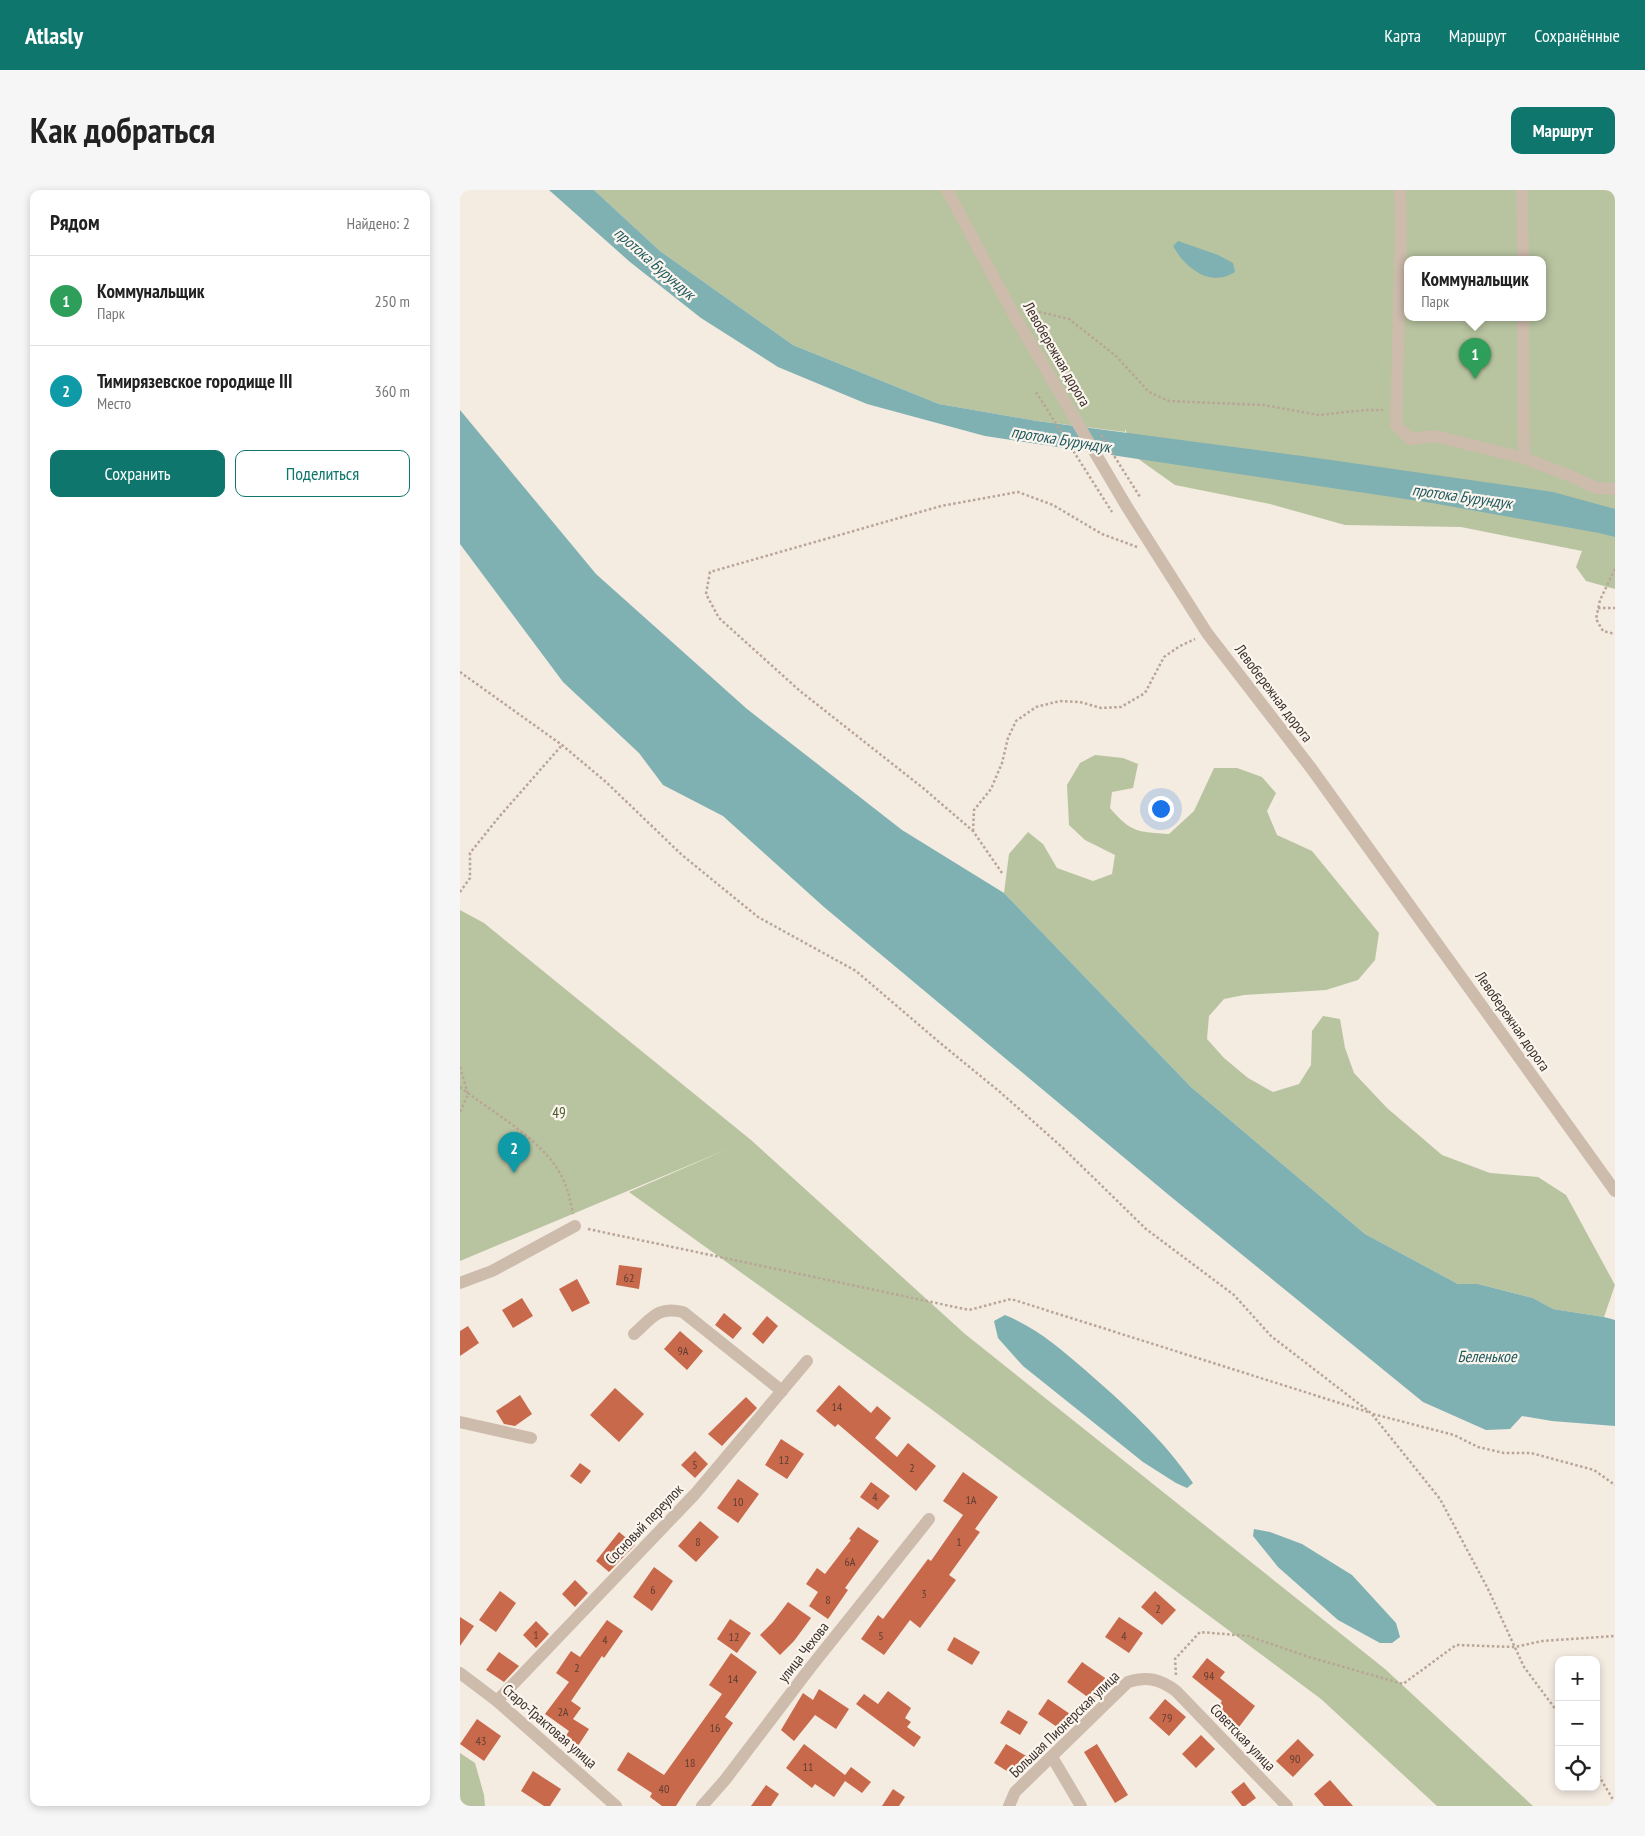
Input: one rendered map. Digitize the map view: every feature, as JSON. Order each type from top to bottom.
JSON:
[{"type":"street","name":"Левобережная дорога","points":[[947,190],[1015,317],[1127,507],[1208,633],[1311,768],[1615,1191]]},
{"type":"street","points":[[1400,190],[1398,410],[1396,425],[1410,439],[1435,436],[1524,458],[1596,488],[1615,489]]},
{"type":"street","points":[[1522,190],[1523,256]]},
{"type":"street","points":[[1523,321],[1524,458]]},
{"type":"street","points":[[460,1283],[492,1271],[576,1226]]},
{"type":"street","points":[[634,1334],[659,1311],[672,1309],[683,1312],[782,1391]]},
{"type":"street","name":"Сосновый переулок","points":[[497,1701],[695,1494],[807,1361]]},
{"type":"street","points":[[460,1422],[530,1438]]},
{"type":"street","name":"улица Чехова","points":[[702,1806],[725,1780],[810,1668],[929,1519]]},
{"type":"street","name":"Старо-Трактовая улица","points":[[460,1673],[497,1701],[616,1806]]},
{"type":"street","name":"Большая Пионерская улица","points":[[1009,1806],[1015,1792],[1128,1682],[1152,1678],[1165,1683],[1176,1691]]},
{"type":"street","name":"Советская улица","points":[[1176,1691],[1287,1806]]},
{"type":"street","points":[[1052,1757],[1081,1806]]},
{"type":"path","points":[[1015,317],[1040,312],[1069,319],[1116,356],[1149,392],[1169,401],[1264,405],[1319,415],[1364,410],[1398,410]]},
{"type":"path","points":[[1036,392],[1112,512]]},
{"type":"path","points":[[1002,874],[973,831],[923,788],[800,691],[719,618],[706,594],[710,572],[941,506],[1018,492],[1054,505],[1102,534],[1158,555]]},
{"type":"path","points":[[1615,569],[1600,600],[1596,619],[1602,631],[1615,634]]},
{"type":"path","points":[[1598,608],[1615,608]]},
{"type":"path","points":[[973,831],[974,810],[991,789],[1002,763],[1008,738],[1016,721],[1036,707],[1060,701],[1080,702],[1101,708],[1122,707],[1145,693],[1164,657],[1180,646],[1208,633]]},
{"type":"path","points":[[460,672],[562,745],[606,782],[682,855],[758,917],[856,971],[1000,1092],[1063,1148],[1146,1229],[1234,1295],[1271,1336],[1371,1413],[1440,1499],[1488,1589],[1524,1667],[1555,1709]]},
{"type":"path","points":[[460,892],[470,878],[470,853],[498,817],[562,745]]},
{"type":"path","points":[[460,1067],[468,1094],[460,1112]]},
{"type":"path","points":[[460,1087],[536,1144],[558,1169],[569,1192],[576,1226],[969,1310],[1011,1299],[1371,1413],[1454,1435],[1478,1447],[1504,1453],[1531,1453],[1594,1470],[1615,1485]]},
{"type":"path","points":[[1176,1691],[1175,1659],[1200,1632],[1248,1636],[1308,1657],[1403,1684],[1456,1645],[1515,1647],[1542,1641],[1615,1636]]},
{"type":"path","points":[[1600,1778],[1615,1803]]},
{"type":"green space","points":[[594,190],[1615,190],[1615,589],[1586,581],[1576,567],[1582,551],[1461,527],[1345,525],[1270,504],[1175,485],[1137,458],[1125,429],[1125,432],[1037,421],[939,404],[793,345],[660,251]]},
{"type":"green space","points":[[1095,755],[1123,758],[1138,764],[1133,788],[1112,792],[1110,808],[1130,827],[1150,833],[1169,834],[1194,811],[1214,768],[1237,768],[1262,777],[1276,793],[1267,811],[1277,835],[1312,851],[1379,933],[1375,960],[1358,980],[1326,990],[1244,995],[1224,999],[1209,1016],[1207,1039],[1224,1058],[1248,1078],[1273,1092],[1299,1084],[1311,1065],[1312,1031],[1323,1016],[1340,1019],[1345,1048],[1354,1073],[1387,1108],[1442,1155],[1490,1173],[1538,1177],[1566,1195],[1615,1285],[1604,1317],[1553,1309],[1533,1298],[1478,1284],[1458,1284],[1365,1234],[1191,1087],[1004,893],[1009,854],[1028,832],[1043,844],[1057,868],[1093,881],[1112,874],[1115,855],[1085,840],[1069,825],[1067,785],[1080,763]]},
{"type":"green space","name":"49","points":[[460,910],[484,923],[751,1140],[965,1334],[1385,1669],[1533,1806],[1437,1806],[1321,1699],[931,1409],[629,1192],[728,1149],[460,1261]]},
{"type":"green space","points":[[460,1753],[475,1763],[484,1795],[485,1806],[460,1806]]},
{"type":"water","name":"протока Бурундук","points":[[549,190],[594,190],[660,251],[793,345],[939,404],[1037,421],[1317,458],[1553,492],[1615,509],[1615,537],[1432,503],[985,436],[867,404],[778,367],[701,318],[630,262]]},
{"type":"water","points":[[1178,241],[1218,255],[1233,263],[1235,272],[1216,278],[1199,273],[1184,262],[1178,254],[1173,246]]},
{"type":"water","name":"Беленькое","points":[[460,410],[596,574],[747,709],[902,830],[1004,893],[1191,1087],[1365,1234],[1458,1284],[1478,1284],[1533,1298],[1553,1309],[1615,1320],[1615,1426],[1552,1421],[1522,1416],[1510,1429],[1486,1430],[1423,1402],[1170,1196],[824,907],[723,816],[663,785],[639,753],[563,682],[460,544]]},
{"type":"water","points":[[1005,1315],[1047,1339],[1099,1382],[1156,1437],[1193,1483],[1187,1488],[1143,1462],[1023,1366],[998,1338],[994,1321]]},
{"type":"water","points":[[1254,1529],[1270,1532],[1302,1544],[1352,1575],[1396,1623],[1400,1637],[1392,1643],[1380,1643],[1338,1620],[1278,1567],[1253,1536]]},
{"type":"building","points":[[619,1265],[642,1268],[639,1289],[616,1285]]},
{"type":"building","points":[[577,1279],[590,1303],[572,1312],[559,1289]]},
{"type":"building","points":[[522,1298],[533,1316],[513,1328],[502,1310]]},
{"type":"building","points":[[724,1313],[742,1328],[733,1339],[715,1325]]},
{"type":"building","points":[[767,1316],[778,1326],[763,1344],[752,1334]]},
{"type":"building","points":[[468,1326],[479,1343],[460,1356],[460,1331]]},
{"type":"building","points":[[680,1331],[703,1351],[687,1370],[664,1349]]},
{"type":"building","points":[[839,1385],[871,1413],[877,1406],[891,1418],[875,1438],[897,1457],[908,1443],[936,1466],[916,1491],[838,1424],[835,1427],[816,1411]]},
{"type":"building","points":[[615,1388],[644,1414],[619,1442],[590,1415]]},
{"type":"building","points":[[520,1395],[532,1414],[515,1426],[504,1424],[496,1411]]},
{"type":"building","points":[[746,1397],[757,1408],[722,1446],[708,1434]]},
{"type":"building","points":[[781,1439],[804,1454],[787,1479],[765,1465]]},
{"type":"building","points":[[695,1451],[708,1464],[695,1478],[681,1465]]},
{"type":"building","points":[[580,1463],[591,1471],[581,1484],[570,1476]]},
{"type":"building","points":[[963,1472],[998,1497],[975,1529],[980,1532],[949,1575],[956,1580],[920,1628],[910,1620],[884,1655],[861,1639],[878,1615],[883,1619],[928,1559],[931,1561],[963,1515],[943,1501]]},
{"type":"building","points":[[738,1479],[759,1494],[738,1523],[717,1508]]},
{"type":"building","points":[[871,1482],[890,1496],[878,1510],[860,1497]]},
{"type":"building","points":[[700,1521],[719,1537],[696,1562],[678,1546]]},
{"type":"building","points":[[858,1527],[879,1541],[845,1588],[848,1590],[828,1619],[809,1606],[818,1592],[806,1584],[817,1568],[825,1574],[851,1540],[849,1539]]},
{"type":"building","points":[[619,1532],[635,1545],[609,1572],[596,1561]]},
{"type":"building","points":[[654,1567],[673,1581],[652,1611],[633,1597]]},
{"type":"building","points":[[575,1580],[588,1593],[575,1607],[562,1594]]},
{"type":"building","points":[[500,1591],[516,1603],[496,1632],[479,1620]]},
{"type":"building","points":[[1155,1591],[1176,1610],[1162,1625],[1141,1607]]},
{"type":"building","points":[[788,1602],[811,1618],[794,1641],[780,1655],[760,1635],[773,1622]]},
{"type":"building","points":[[460,1617],[474,1626],[460,1646]]},
{"type":"building","points":[[1119,1617],[1143,1633],[1129,1653],[1105,1637]]},
{"type":"building","points":[[730,1619],[751,1633],[737,1653],[717,1639]]},
{"type":"building","points":[[607,1620],[623,1631],[604,1658],[602,1656],[571,1701],[581,1708],[573,1719],[589,1729],[576,1749],[563,1740],[569,1731],[545,1714],[569,1682],[556,1673],[571,1651],[580,1657]]},
{"type":"building","points":[[536,1621],[549,1634],[536,1648],[523,1635]]},
{"type":"building","points":[[954,1637],[980,1652],[972,1665],[947,1650]]},
{"type":"building","points":[[499,1652],[519,1666],[504,1682],[486,1670]]},
{"type":"building","points":[[731,1653],[757,1672],[725,1717],[733,1723],[676,1806],[662,1806],[650,1797],[652,1793],[617,1770],[628,1752],[664,1775],[722,1694],[709,1685]]},
{"type":"building","points":[[1207,1658],[1225,1672],[1220,1678],[1255,1706],[1239,1727],[1216,1709],[1222,1701],[1192,1677]]},
{"type":"building","points":[[1082,1662],[1108,1680],[1093,1701],[1067,1682]]},
{"type":"building","points":[[819,1689],[849,1709],[836,1729],[815,1715],[794,1741],[781,1730],[803,1693],[813,1700]]},
{"type":"building","points":[[888,1691],[911,1708],[905,1718],[911,1722],[907,1727],[921,1737],[914,1747],[856,1704],[864,1694],[878,1704]]},
{"type":"building","points":[[1048,1699],[1073,1716],[1063,1731],[1038,1714]]},
{"type":"building","points":[[1165,1699],[1186,1717],[1169,1736],[1149,1718]]},
{"type":"building","points":[[1008,1710],[1028,1722],[1020,1735],[1000,1723]]},
{"type":"building","points":[[477,1719],[501,1736],[484,1761],[460,1744]]},
{"type":"building","points":[[1201,1735],[1215,1749],[1196,1768],[1182,1754]]},
{"type":"building","points":[[1298,1739],[1314,1755],[1293,1777],[1276,1761]]},
{"type":"building","points":[[804,1744],[845,1775],[851,1767],[871,1782],[862,1793],[845,1781],[834,1797],[815,1784],[812,1788],[786,1768]]},
{"type":"building","points":[[1006,1744],[1033,1760],[1018,1778],[994,1763]]},
{"type":"building","points":[[1097,1744],[1128,1795],[1115,1803],[1084,1752]]},
{"type":"building","points":[[533,1771],[561,1789],[550,1806],[544,1806],[521,1791]]},
{"type":"building","points":[[1330,1780],[1353,1806],[1324,1806],[1314,1794]]},
{"type":"building","points":[[1244,1782],[1256,1798],[1242,1806],[1231,1792]]},
{"type":"building","points":[[766,1785],[779,1794],[771,1806],[751,1806]]},
{"type":"building","points":[[893,1789],[905,1797],[899,1806],[882,1806]]},
{"type":"place","name":"Коммунальщик","points":[[1475,379]]},
{"type":"place","name":"Тимирязевское городище III","points":[[514,1173]]}]
